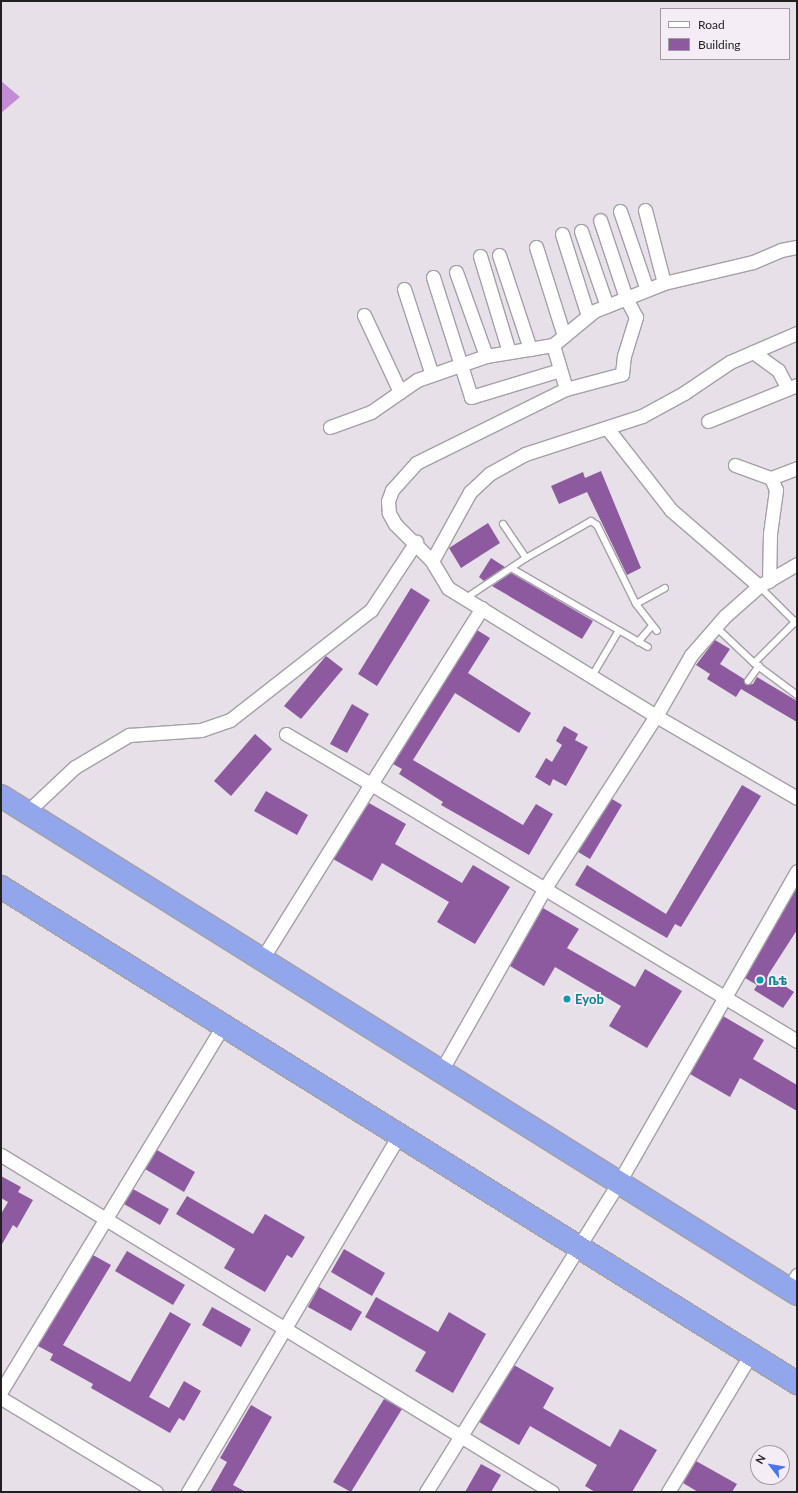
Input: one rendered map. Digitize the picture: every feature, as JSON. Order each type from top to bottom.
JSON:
[{"type":"highway","points":[[1,796],[619,1182],[794,1286]]},
{"type":"highway","points":[[1,887],[224,1024],[797,1383]]},
{"type":"street","points":[[645,210],[664,283]]},
{"type":"street","points":[[620,211],[647,290]]},
{"type":"street","points":[[600,220],[626,298],[636,317],[624,356],[622,374],[566,389],[416,463],[407,470],[392,490],[388,501],[388,513],[395,524],[416,542],[432,561],[448,588],[656,716],[795,793]]},
{"type":"street","points":[[581,231],[607,306]]},
{"type":"street","points":[[562,234],[588,316]]},
{"type":"street","points":[[536,247],[564,336]]},
{"type":"street","points":[[330,427],[371,412],[417,380],[486,356],[553,345],[588,316],[607,306],[664,283],[753,262],[781,250],[797,247]]},
{"type":"street","points":[[499,255],[530,349]]},
{"type":"street","points":[[480,256],[508,352]]},
{"type":"street","points":[[456,272],[486,356]]},
{"type":"street","points":[[433,277],[471,397],[560,370]]},
{"type":"street","points":[[404,289],[432,375]]},
{"type":"street","points":[[364,315],[400,392]]},
{"type":"street","points":[[432,561],[470,492],[489,474],[525,454],[642,416],[684,393],[730,362],[797,333]]},
{"type":"street","points":[[553,345],[566,389]]},
{"type":"street","points":[[708,421],[792,387],[778,370],[753,352]]},
{"type":"street","points":[[607,428],[671,510],[764,584]]},
{"type":"street","points":[[735,465],[771,478],[797,468]]},
{"type":"street","points":[[764,584],[776,490],[771,478]]},
{"type":"street","points":[[27,812],[75,767],[129,736],[201,730],[230,720],[371,610],[416,542]]},
{"type":"street","points":[[441,1071],[545,888],[656,716],[691,655],[716,627],[764,584],[797,564]]},
{"type":"street","points":[[262,959],[482,608]]},
{"type":"street","points":[[286,734],[545,888],[797,1041]]},
{"type":"street","points":[[426,1492],[619,1182],[723,996],[797,871]]},
{"type":"street","points":[[1,1391],[224,1024]]},
{"type":"street","points":[[188,1492],[400,1134]]},
{"type":"street","points":[[1,1155],[283,1330],[460,1438],[552,1492]]},
{"type":"street","points":[[668,1492],[751,1354]]},
{"type":"street","points":[[1,1398],[156,1492]]},
{"type":"lane","points":[[466,598],[526,558],[591,521],[597,525],[636,604],[657,631]]},
{"type":"lane","points":[[503,524],[526,558]]},
{"type":"lane","points":[[511,568],[618,632],[648,647]]},
{"type":"lane","points":[[748,681],[756,664],[796,622],[764,584]]},
{"type":"lane","points":[[636,604],[665,588]]},
{"type":"lane","points":[[638,642],[652,626]]},
{"type":"lane","points":[[716,627],[756,664],[797,695]]},
{"type":"lane","points":[[592,676],[618,632]]},
{"type":"shaded area","points":[[1,81],[20,97],[1,113]]},
{"type":"building","points":[[601,471],[641,568],[627,575],[587,492],[559,504],[551,486],[583,472],[585,478]]},
{"type":"building","points":[[488,523],[500,543],[461,568],[449,548]]},
{"type":"building","points":[[491,558],[505,567],[484,581],[479,577]]},
{"type":"building","points":[[511,573],[593,621],[582,639],[492,586]]},
{"type":"building","points":[[411,588],[430,600],[377,686],[358,674]]},
{"type":"building","points":[[477,630],[490,638],[468,673],[531,713],[519,733],[455,693],[413,760],[523,825],[536,804],[553,814],[529,855],[441,805],[443,802],[399,774],[402,769],[393,764]]},
{"type":"building","points":[[715,640],[730,649],[720,664],[744,679],[746,685],[753,684],[757,677],[797,701],[797,722],[741,689],[736,697],[707,679],[710,674],[696,665]]},
{"type":"building","points":[[326,656],[343,669],[301,719],[284,706]]},
{"type":"building","points":[[352,704],[369,714],[347,753],[330,744]]},
{"type":"building","points":[[564,726],[578,734],[575,740],[588,747],[566,786],[553,779],[550,786],[535,777],[546,758],[552,762],[562,745],[556,741]]},
{"type":"building","points":[[255,734],[272,749],[231,796],[214,781]]},
{"type":"building","points":[[742,785],[761,796],[681,927],[675,924],[667,938],[575,885],[587,865],[666,914]]},
{"type":"building","points":[[266,791],[308,815],[297,835],[254,811]]},
{"type":"building","points":[[612,799],[622,805],[590,859],[578,852]]},
{"type":"building","points":[[369,803],[406,824],[395,844],[462,883],[473,865],[510,887],[475,944],[437,922],[449,902],[382,863],[372,881],[333,859]]},
{"type":"building","points":[[797,887],[797,930],[768,975],[794,992],[783,1008],[754,990],[757,985],[745,978]]},
{"type":"building","points":[[543,908],[579,929],[567,948],[635,987],[645,969],[682,991],[647,1048],[609,1026],[621,1006],[555,967],[544,986],[510,966]]},
{"type":"building","points":[[723,1016],[764,1040],[753,1059],[797,1085],[797,1111],[740,1078],[730,1097],[690,1074]]},
{"type":"building","points":[[157,1150],[195,1172],[184,1192],[145,1169]]},
{"type":"building","points":[[1,1176],[21,1187],[18,1192],[33,1200],[17,1228],[13,1225],[1,1246],[1,1214],[8,1202],[1,1198]]},
{"type":"building","points":[[133,1189],[169,1209],[160,1225],[124,1204]]},
{"type":"building","points":[[187,1196],[253,1234],[265,1214],[305,1237],[292,1258],[287,1255],[265,1292],[224,1268],[235,1249],[176,1214]]},
{"type":"building","points":[[344,1249],[385,1273],[372,1296],[331,1272]]},
{"type":"building","points":[[127,1251],[185,1285],[173,1305],[115,1271]]},
{"type":"building","points":[[93,1255],[111,1265],[63,1345],[130,1382],[170,1312],[191,1324],[149,1397],[169,1408],[184,1381],[201,1391],[184,1421],[179,1418],[170,1433],[91,1388],[93,1384],[50,1360],[53,1354],[38,1346]]},
{"type":"building","points":[[319,1287],[362,1312],[351,1331],[308,1307]]},
{"type":"building","points":[[376,1297],[438,1332],[449,1312],[486,1334],[453,1393],[415,1371],[426,1352],[365,1317]]},
{"type":"building","points":[[212,1307],[251,1329],[241,1347],[202,1325]]},
{"type":"building","points":[[514,1365],[554,1388],[543,1408],[610,1447],[620,1429],[657,1450],[632,1492],[595,1492],[585,1486],[597,1465],[530,1426],[519,1445],[479,1422]]},
{"type":"building","points":[[384,1399],[402,1409],[351,1492],[333,1482]]},
{"type":"building","points":[[251,1405],[272,1417],[233,1485],[246,1492],[210,1492],[227,1462],[220,1458]]},
{"type":"building","points":[[696,1461],[737,1484],[732,1492],[698,1492],[683,1483]]},
{"type":"building","points":[[481,1464],[501,1475],[491,1492],[465,1492]]},
{"type":"place","name":"ቤቴ","points":[[760,980]]},
{"type":"place","name":"Eyob","points":[[567,999]]}]
